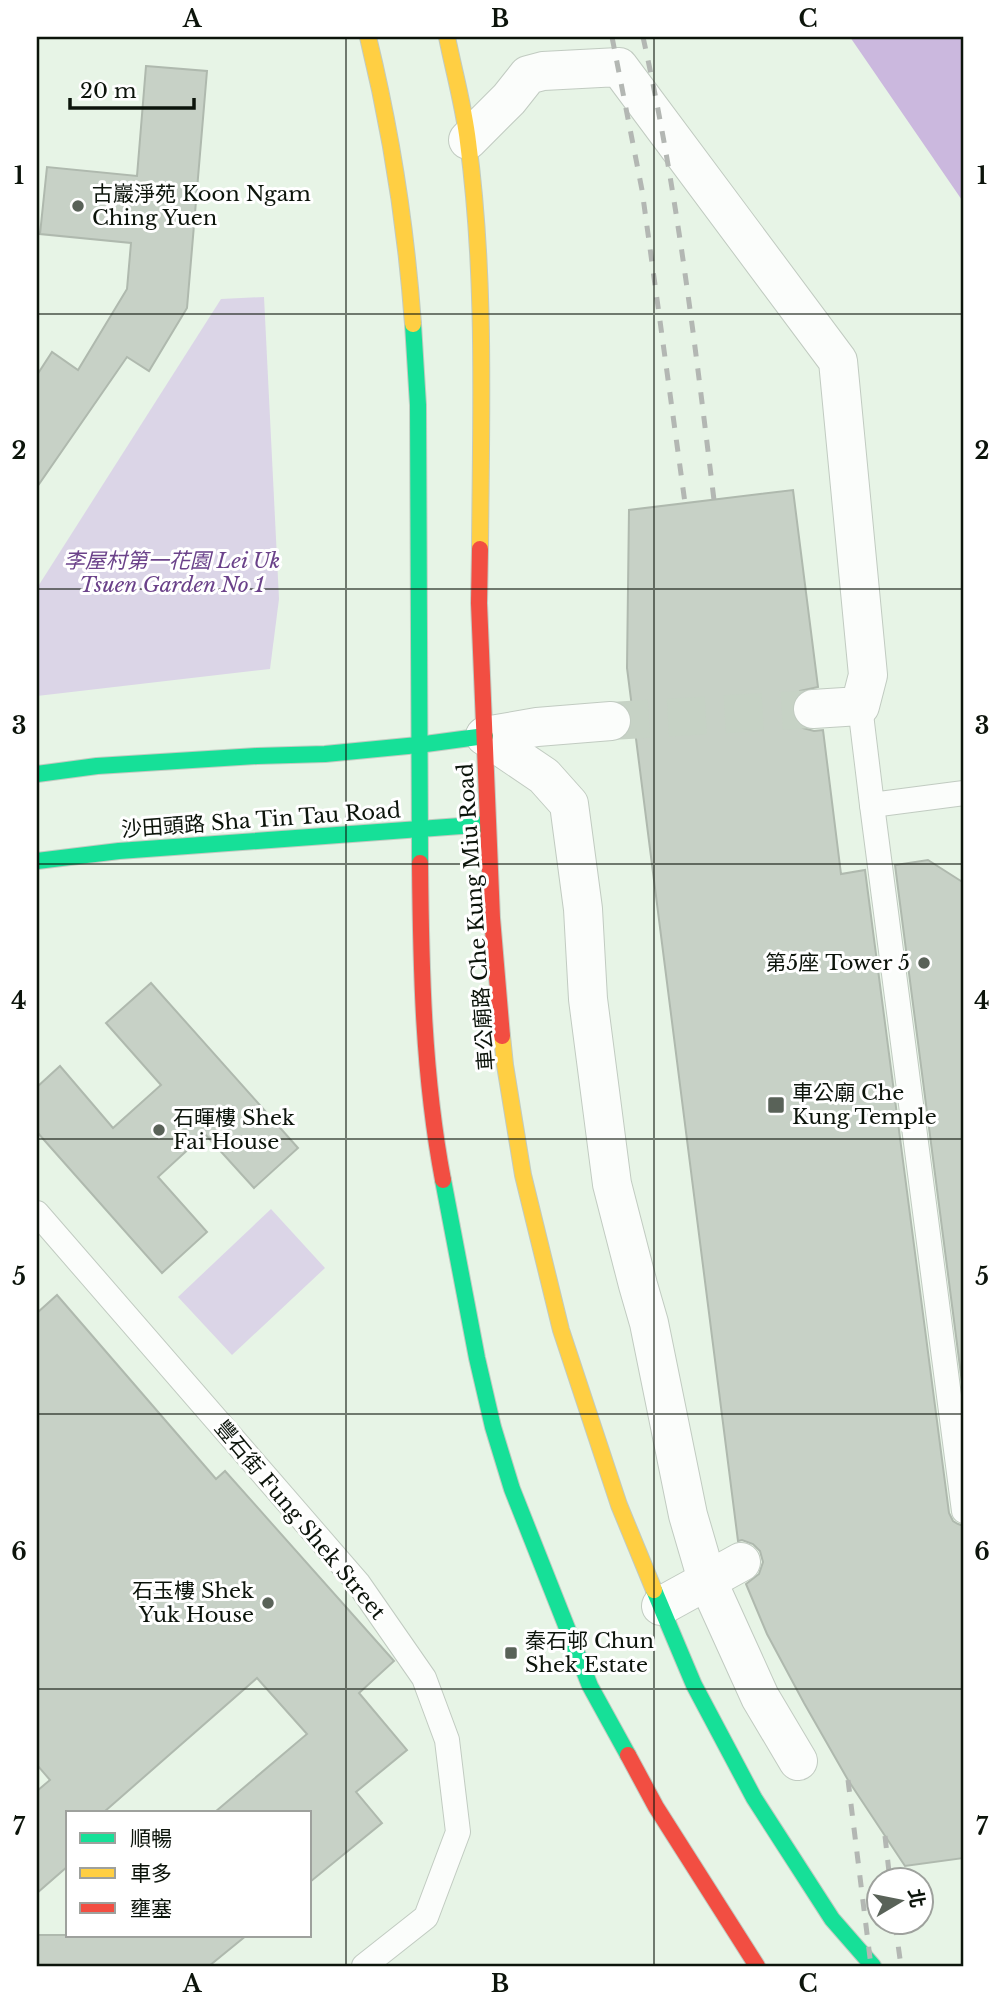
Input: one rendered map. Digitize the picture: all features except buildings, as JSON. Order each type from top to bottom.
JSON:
[{"type":"main road","points":[[368,37],[378,75],[396,177],[415,332],[418,405],[420,958],[428,1072],[441,1168],[474,1344],[512,1489],[590,1686],[656,1807],[757,1966]]},
{"type":"main road","name":"車公廟路 Che Kung Miu Road","points":[[447,37],[468,140],[477,228],[482,321],[479,603],[492,918],[504,1053],[523,1175],[561,1330],[619,1505],[694,1685],[754,1798],[832,1919],[873,1966]]},
{"type":"main road","points":[[37,774],[97,766],[325,754],[485,736]]},
{"type":"main road","name":"沙田頭路 Sha Tin Tau Road","points":[[37,861],[119,851],[488,824]]},
{"type":"street","points":[[468,140],[509,99],[528,75],[543,71],[619,67],[838,361],[868,675],[860,706],[813,709]]},
{"type":"street","points":[[485,736],[537,727],[611,721]]},
{"type":"street","points":[[485,736],[544,776],[569,804],[583,909],[588,999],[612,1184],[649,1323],[688,1515],[706,1580],[760,1697],[798,1761]]},
{"type":"street","points":[[661,1606],[741,1562]]},
{"type":"lane","points":[[860,706],[964,1511]]},
{"type":"lane","points":[[872,805],[964,793]]},
{"type":"lane","name":"豐石街 Fung Shek Street","points":[[37,1213],[358,1583],[424,1678],[447,1740],[458,1832],[426,1917],[364,1966]]},
{"type":"green space","name":"李屋村第一花園 Lei Uk Tsuen Garden No 1","points":[[264,297],[279,599],[270,669],[37,696],[37,588],[221,299]]},
{"type":"green space","points":[[271,1209],[325,1268],[232,1355],[178,1297]]},
{"type":"shaded area","points":[[850,37],[964,37],[964,203]]},
{"type":"tunnel","points":[[611,721],[813,709]]},
{"type":"railway","points":[[612,37],[642,190],[685,503]]},
{"type":"railway","points":[[643,37],[675,209],[714,500]]},
{"type":"railway","points":[[848,1780],[871,1966]]},
{"type":"railway","points":[[885,1836],[888,1867]]},
{"type":"railway","points":[[897,1937],[901,1966]]},
{"type":"traffic: fast","points":[[413,324],[418,405],[420,863]]},
{"type":"traffic: fast","points":[[37,774],[97,766],[325,754],[485,736]]},
{"type":"traffic: fast","points":[[37,861],[119,851],[488,824]]},
{"type":"traffic: fast","points":[[443,1180],[477,1358],[493,1427],[512,1489],[590,1686],[628,1755]]},
{"type":"traffic: fast","points":[[654,1590],[694,1685],[754,1798],[832,1919],[873,1966]]},
{"type":"traffic: slow","points":[[368,37],[396,179],[413,324]]},
{"type":"traffic: slow","points":[[447,37],[466,129],[478,243],[481,345],[480,549]]},
{"type":"traffic: slow","points":[[502,1036],[523,1175],[561,1330],[619,1505],[654,1590]]},
{"type":"traffic: jam","points":[[480,549],[479,603],[492,918],[502,1036]]},
{"type":"traffic: jam","points":[[420,863],[422,982],[427,1062],[443,1180]]},
{"type":"traffic: jam","points":[[628,1755],[656,1807],[757,1966]]},
{"type":"place","name":"古巖淨苑 Koon Ngam Ching Yuen","points":[[78,206]]},
{"type":"place","name":"第5座 Tower 5","points":[[924,963]]},
{"type":"place","name":"車公廟 Che Kung Temple","points":[[776,1105]]},
{"type":"place","name":"石暉樓 Shek Fai House","points":[[159,1130]]},
{"type":"place","name":"石玉樓 Shek Yuk House","points":[[268,1603]]},
{"type":"place","name":"秦石邨 Chun Shek Estate","points":[[511,1653]]}]
